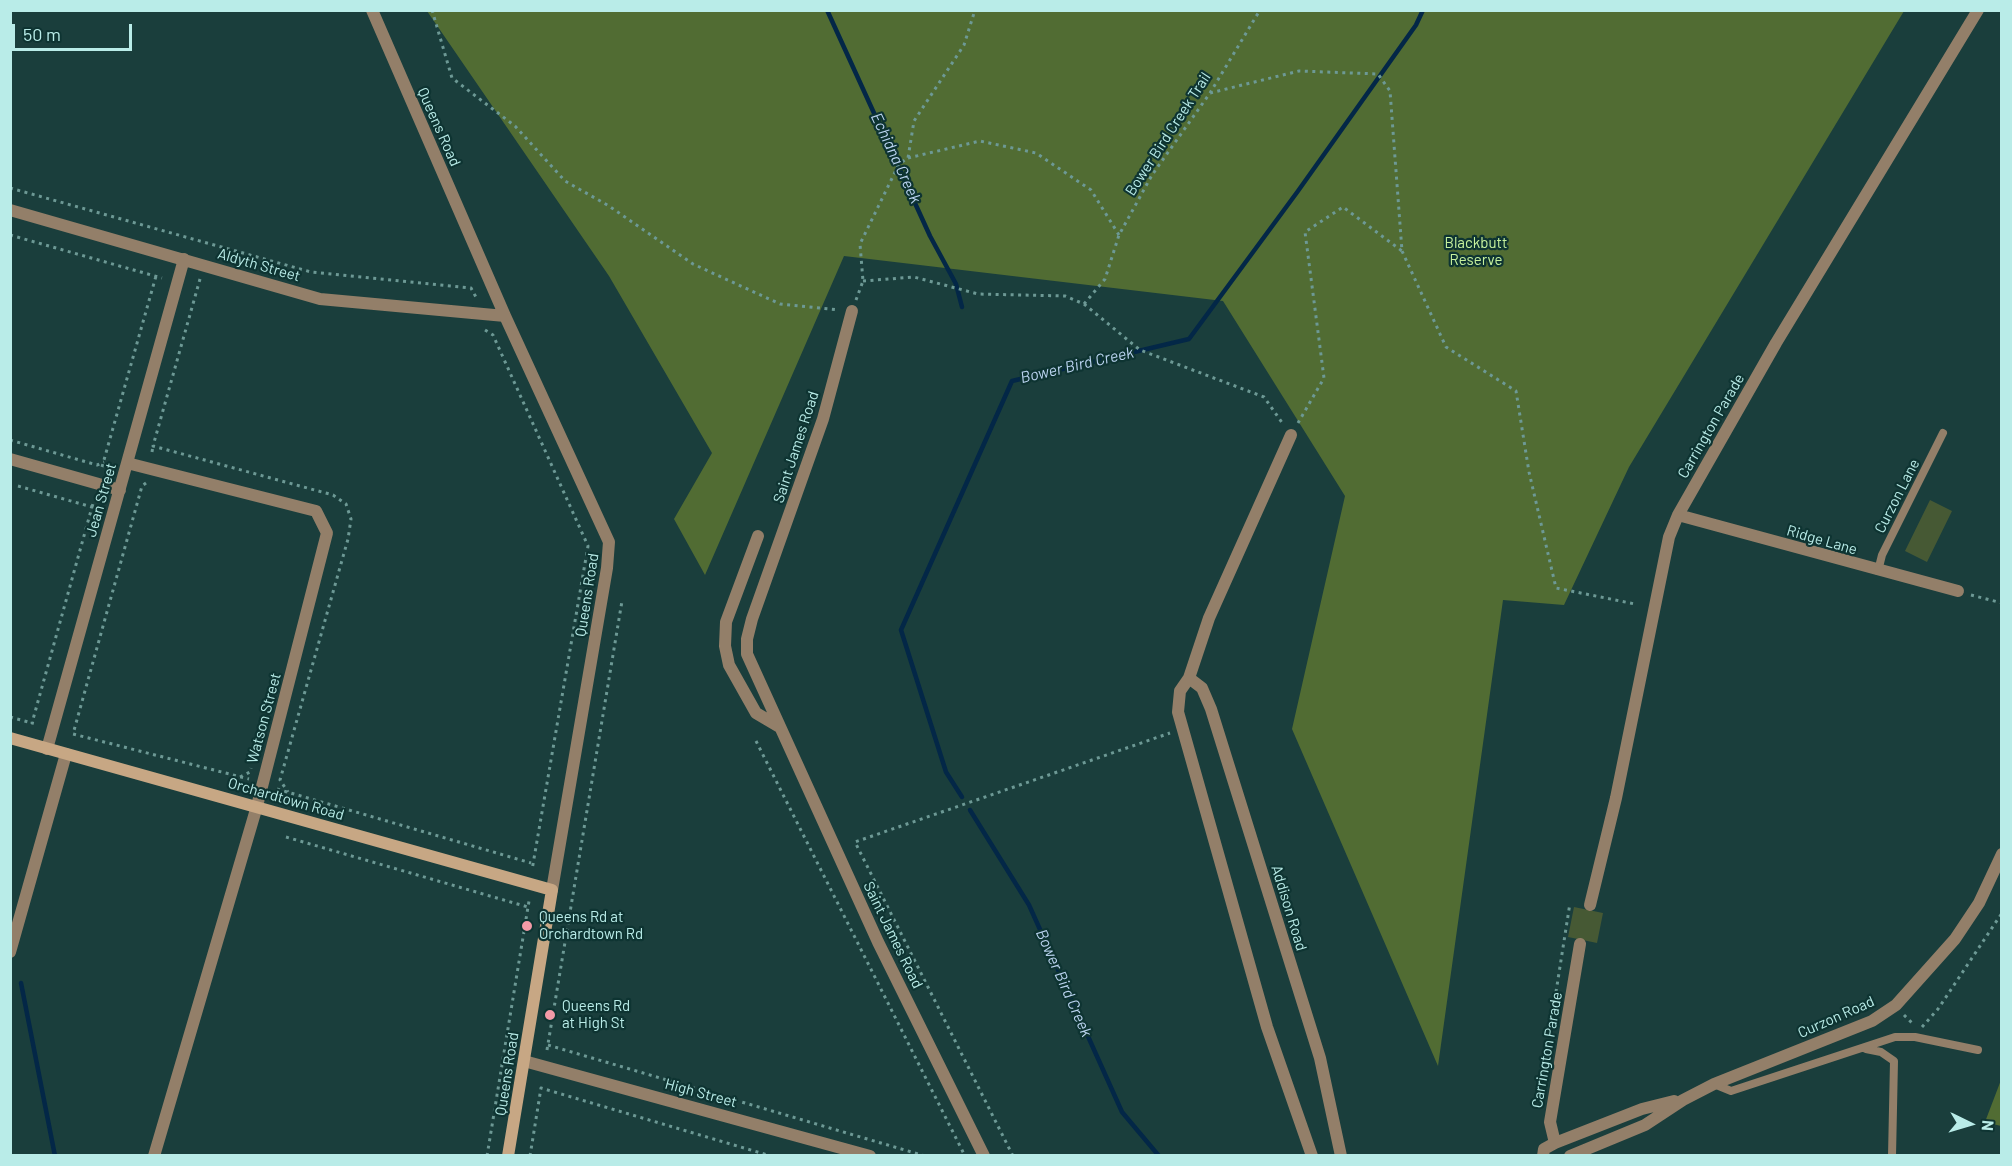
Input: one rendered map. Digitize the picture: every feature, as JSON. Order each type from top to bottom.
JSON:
[{"type":"street","name":"Queens Road","points":[[372,10],[505,316],[609,542],[607,568],[508,1155]]},
{"type":"street","name":"Carrington Parade","points":[[1590,905],[1616,798],[1669,537],[1678,515],[1776,343],[1978,10]]},
{"type":"street","name":"Aldyth Street","points":[[10,210],[320,299],[505,316]]},
{"type":"street","name":"Jean Street","points":[[47,749],[184,259]]},
{"type":"street","name":"Saint James Road","points":[[852,311],[823,419],[747,639],[747,654],[778,726],[879,942],[984,1155]]},
{"type":"street","points":[[1291,435],[1209,618],[1189,678],[1180,692],[1178,712],[1267,1027],[1312,1155]]},
{"type":"street","points":[[10,459],[120,490]]},
{"type":"street","name":"Watson Street","points":[[127,463],[316,511],[327,533],[257,806],[154,1155]]},
{"type":"street","name":"Ridge Lane","points":[[1678,515],[1958,591]]},
{"type":"street","points":[[758,536],[726,622],[725,646],[729,665],[756,713],[778,726]]},
{"type":"street","name":"Addison Road","points":[[1189,678],[1202,688],[1219,732],[1320,1058],[1341,1155]]},
{"type":"street","name":"Orchardtown Road","points":[[10,738],[552,891]]},
{"type":"street","points":[[10,952],[66,754]]},
{"type":"street","name":"Curzon Road","points":[[1570,1155],[1645,1125],[1683,1100],[1714,1084],[1872,1021],[1896,1005],[1955,939],[1978,903],[2001,854]]},
{"type":"street","name":"Carrington Parade","points":[[1555,1143],[1550,1122],[1580,944]]},
{"type":"street","name":"High Street","points":[[524,1061],[870,1155]]},
{"type":"street","name":"Curzon Road","points":[[1555,1143],[1642,1109],[1683,1100]]},
{"type":"street","points":[[1543,1155],[1544,1149],[1555,1143]]},
{"type":"lane","name":"Curzon Lane","points":[[1878,571],[1882,555],[1943,434]]},
{"type":"lane","points":[[1714,1084],[1731,1091],[1895,1037],[1915,1037],[1978,1050]]},
{"type":"lane","points":[[1863,1049],[1881,1052],[1894,1061],[1892,1155]]},
{"type":"path","points":[[432,10],[452,78],[515,126],[565,181],[609,206],[693,264],[780,303],[852,311],[863,281],[860,244],[899,164],[908,158],[980,141],[1036,153],[1091,190],[1119,235]]},
{"type":"path","points":[[908,158],[914,121],[964,45],[975,10]]},
{"type":"path","name":"Bower Bird Creek Trail","points":[[1084,304],[1105,279],[1119,235],[1152,175],[1210,93],[1260,10]]},
{"type":"path","points":[[1210,93],[1299,71],[1378,74],[1390,91],[1402,251],[1446,347],[1516,391],[1529,472],[1556,588],[1635,604]]},
{"type":"path","points":[[10,188],[311,272],[471,288],[477,299]]},
{"type":"path","points":[[863,281],[914,277],[978,294],[1065,296],[1084,304],[1140,350],[1264,397],[1291,435],[1324,378],[1305,232],[1342,207],[1402,251]]},
{"type":"path","points":[[10,235],[162,278]]},
{"type":"path","points":[[102,467],[156,276]]},
{"type":"path","points":[[152,453],[201,279]]},
{"type":"path","points":[[277,789],[535,864],[588,546],[490,328]]},
{"type":"path","points":[[485,330],[493,334]]},
{"type":"path","points":[[10,440],[97,465],[104,462]]},
{"type":"path","points":[[153,446],[333,495],[341,499],[349,510],[351,527],[280,780],[288,792]]},
{"type":"path","points":[[151,482],[142,486],[71,734],[249,779]]},
{"type":"path","points":[[18,486],[92,507]]},
{"type":"path","points":[[10,717],[34,723],[94,500]]},
{"type":"path","points":[[1958,591],[2001,603]]},
{"type":"path","points":[[547,1050],[622,601]]},
{"type":"path","points":[[1013,1155],[855,842],[1183,729]]},
{"type":"path","points":[[756,741],[965,1155]]},
{"type":"path","points":[[240,777],[250,772],[253,761]]},
{"type":"path","points":[[286,837],[528,907]]},
{"type":"path","points":[[531,863],[532,870]]},
{"type":"path","points":[[487,1155],[529,901]]},
{"type":"path","points":[[1556,992],[1570,903]]},
{"type":"path","points":[[1915,1037],[1938,1010],[2001,913]]},
{"type":"path","points":[[548,1045],[925,1155]]},
{"type":"path","points":[[530,1155],[542,1082]]},
{"type":"path","points":[[541,1088],[771,1155]]},
{"type":"green space","name":"Blackbutt Reserve","points":[[427,11],[1904,11],[1629,467],[1564,605],[1503,600],[1438,1066],[1292,729],[1345,496],[1223,301],[844,256],[705,575],[674,519],[712,453],[609,276]]},
{"type":"green space","points":[[1930,500],[1952,511],[1927,562],[1905,551]]},
{"type":"green space","points":[[1574,907],[1603,913],[1597,943],[1568,937]]},
{"type":"green space","points":[[2001,1080],[2001,1126],[1985,1122]]},
{"type":"waterway","name":"Echidna Creek","points":[[827,10],[930,236],[956,284],[962,307]]},
{"type":"waterway","name":"Bower Bird Creek","points":[[962,797],[946,772],[901,630],[1012,381],[1189,339],[1298,191],[1416,25],[1423,10]]},
{"type":"waterway","name":"Bower Bird Creek","points":[[970,810],[1029,905],[1122,1112],[1159,1156]]},
{"type":"waterway","points":[[21,983],[55,1156]]},
{"type":"place","name":"Queens Rd at Orchardtown Rd","points":[[527,926]]},
{"type":"place","name":"Queens Rd at High St","points":[[550,1015]]}]
